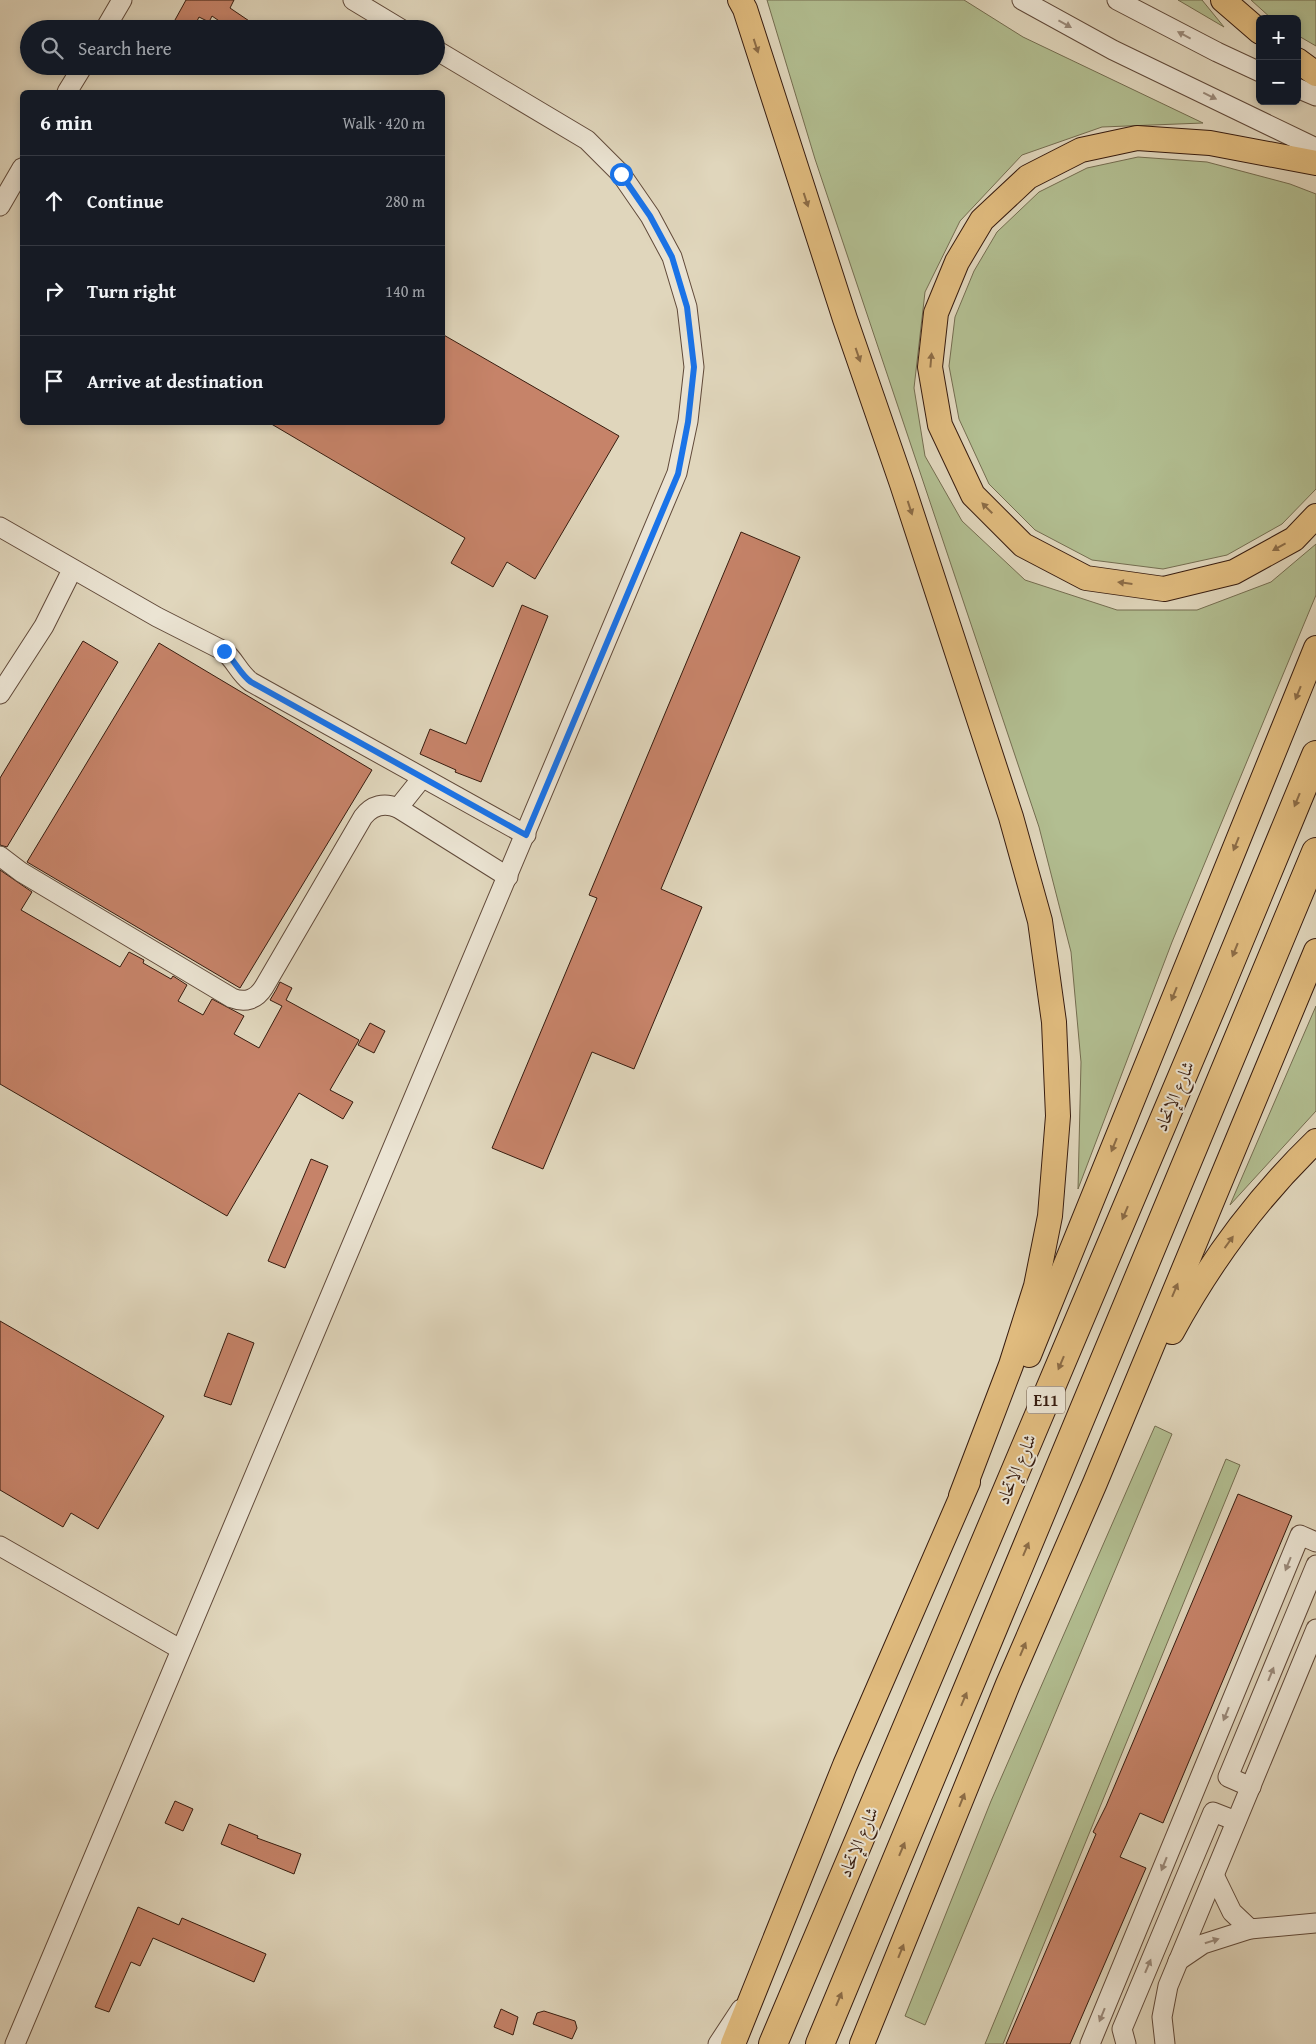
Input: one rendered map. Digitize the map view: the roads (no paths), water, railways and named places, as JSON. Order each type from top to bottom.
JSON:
[{"type":"highway","name":"شارع الإتحاد","points":[[773,2044],[1215,999],[1316,755]]},
{"type":"highway","name":"شارع الإتحاد","points":[[820,2044],[1316,852]]},
{"type":"main road","points":[[733,2044],[845,1765],[961,1496],[1011,1365],[1036,1286],[1050,1216],[1058,1116],[1054,1022],[1040,921],[1011,817],[902,484],[836,291],[745,9],[740,0]]},
{"type":"main road","points":[[1224,0],[1256,28]]},
{"type":"main road","points":[[1301,63],[1316,74]]},
{"type":"main road","points":[[1316,163],[1210,143],[1136,138],[1081,150],[1028,177],[982,220],[957,262],[936,312],[930,367],[940,425],[973,495],[1024,546],[1086,578],[1164,588],[1234,572],[1294,539],[1316,516]]},
{"type":"main road","points":[[961,1496],[1018,1384],[1316,648]]},
{"type":"main road","points":[[862,2044],[886,1989],[1008,1684],[1095,1483],[1316,950]]},
{"type":"main road","points":[[1095,1483],[1186,1306],[1248,1216],[1316,1141]]},
{"type":"street","points":[[110,20],[122,0]]},
{"type":"street","points":[[353,0],[386,20]]},
{"type":"street","points":[[1022,0],[1113,50],[1316,148]]},
{"type":"street","points":[[1117,0],[1216,52],[1256,70]]},
{"type":"street","points":[[15,2044],[678,474],[688,422],[694,367],[687,307],[672,257],[650,216],[621,174],[587,140],[445,55]]},
{"type":"street","points":[[68,90],[77,75]]},
{"type":"street","points":[[1301,90],[1316,96]]},
{"type":"street","points":[[0,206],[20,171]]},
{"type":"street","points":[[0,527],[176,628],[224,651],[230,656],[241,673],[251,682],[526,835]]},
{"type":"street","points":[[0,694],[44,626],[72,570]]},
{"type":"street","points":[[398,808],[422,778]]},
{"type":"street","points":[[0,856],[21,872],[232,998],[244,1001],[256,997],[264,987],[362,817],[379,805],[386,804],[398,808],[508,876]]},
{"type":"street","points":[[1090,2044],[1300,1535],[1316,1542]]},
{"type":"street","points":[[0,1546],[180,1650]]},
{"type":"street","points":[[1251,1787],[1228,1777],[1316,1565]]},
{"type":"street","points":[[1165,2044],[1162,2017],[1168,1986],[1316,1629]]},
{"type":"street","points":[[1126,2044],[1122,2029],[1213,1812],[1236,1821]]},
{"type":"street","points":[[1214,1875],[1232,1912],[1250,1929]]},
{"type":"street","points":[[1178,1960],[1203,1944],[1250,1929],[1316,1923]]},
{"type":"street","points":[[873,2044],[886,1989]]},
{"type":"street","points":[[718,2044],[754,1992]]}]
